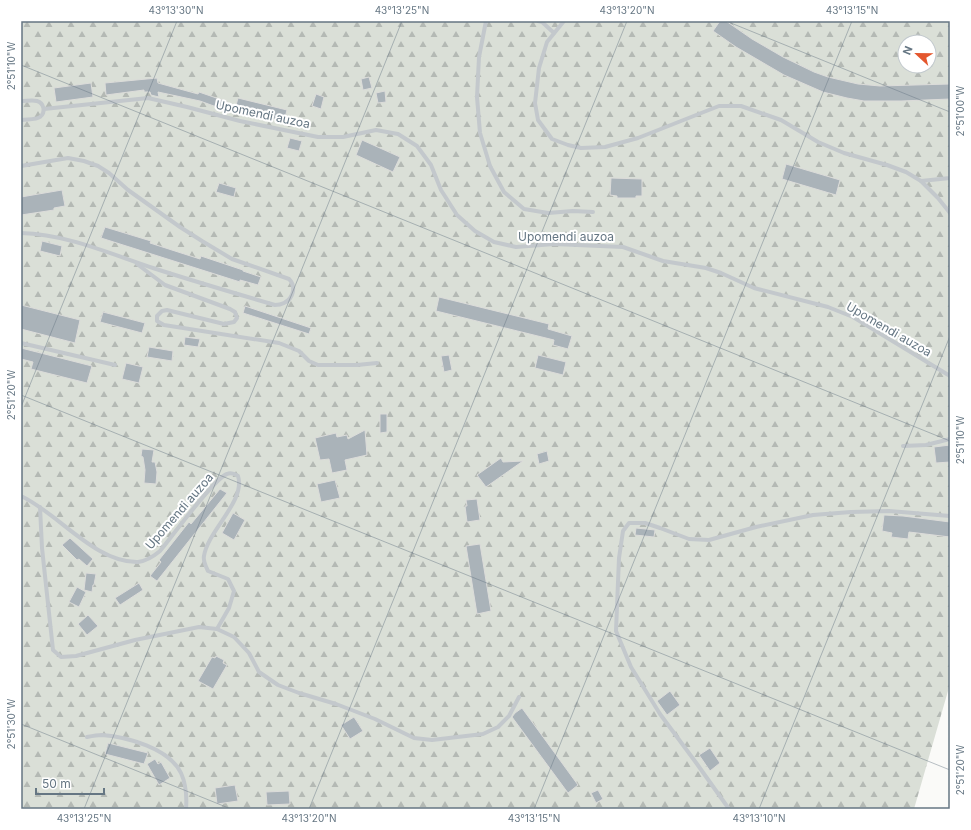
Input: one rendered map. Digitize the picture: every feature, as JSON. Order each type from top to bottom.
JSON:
[{"type":"lane","points":[[486,21],[479,58],[477,97],[480,133],[490,166],[504,192],[524,209],[548,213],[573,211],[593,212]]},
{"type":"lane","points":[[538,21],[542,22],[554,33]]},
{"type":"lane","points":[[564,21],[547,42],[539,68],[535,103],[538,120],[552,139],[581,148],[605,147],[638,138],[719,106],[741,106],[781,120],[818,142],[844,153],[906,172],[921,181],[950,213]]},
{"type":"lane","name":"Upomendi auzoa","points":[[21,120],[39,118],[43,114],[44,109],[148,98],[240,121],[318,137],[343,137],[376,130],[398,134],[417,146],[431,165],[441,190],[457,215],[475,231],[494,242],[516,247],[554,244],[623,247],[663,262],[706,268],[721,272],[754,288],[828,307],[853,317],[950,376]]},
{"type":"lane","points":[[21,101],[38,102],[43,105],[44,109]]},
{"type":"lane","points":[[21,166],[68,158],[84,161],[98,166],[109,173],[128,190],[202,241],[232,259],[289,279],[293,283],[294,290],[285,303],[275,305],[88,246],[46,236],[21,233]]},
{"type":"lane","points":[[921,181],[950,178]]},
{"type":"lane","points":[[134,261],[165,285],[230,309],[236,312],[237,318],[234,322],[224,324],[167,310],[162,311],[157,316],[157,321],[164,325],[279,343],[299,351],[309,361],[318,365],[357,365],[377,363]]},
{"type":"lane","points":[[21,343],[115,366]]},
{"type":"lane","points":[[903,446],[926,445],[950,439]]},
{"type":"lane","name":"Upomendi auzoa","points":[[21,496],[40,507],[94,547],[120,559],[138,562],[150,559],[160,551],[214,482],[226,474],[232,473],[238,476],[240,483],[235,499],[210,540],[204,557],[208,571],[228,579],[234,591],[229,608],[217,629]]},
{"type":"lane","points":[[40,507],[42,548],[53,650],[61,657],[76,656],[135,640],[199,627],[217,629],[234,637],[249,653],[259,672],[278,685],[336,704],[375,719],[414,738],[432,740],[483,734],[498,727],[509,716],[519,697]]},
{"type":"lane","points":[[729,809],[660,714],[631,667],[616,631],[619,558],[623,531],[629,523],[645,523],[688,539],[709,540],[756,527],[820,515],[889,511],[950,516]]},
{"type":"lane","points":[[87,737],[101,735],[124,738],[153,748],[169,758],[180,772],[187,792],[186,809]]},
{"type":"green space","points":[[21,21],[950,21],[950,684],[914,809],[21,809]]},
{"type":"building","points":[[720,21],[726,21],[752,39],[783,57],[828,77],[858,84],[880,86],[950,84],[950,99],[864,101],[823,92],[784,75],[736,47],[713,31]]},
{"type":"building","points":[[369,77],[372,88],[363,90],[361,79]]},
{"type":"building","points":[[157,78],[158,83],[198,94],[199,92],[228,102],[225,110],[200,101],[158,92],[159,97],[151,95],[150,92],[144,92],[144,90],[106,95],[105,83]]},
{"type":"building","points":[[91,83],[93,97],[56,102],[54,88]]},
{"type":"building","points":[[385,91],[386,102],[378,103],[376,93]]},
{"type":"building","points":[[316,94],[324,97],[321,109],[312,106]]},
{"type":"building","points":[[238,98],[287,110],[284,122],[235,109]]},
{"type":"building","points":[[290,138],[302,141],[299,151],[287,148]]},
{"type":"building","points":[[362,140],[400,157],[393,172],[356,155]]},
{"type":"building","points":[[786,164],[840,180],[836,195],[782,179]]},
{"type":"building","points":[[611,178],[642,179],[642,196],[636,196],[636,198],[617,198],[617,196],[610,195]]},
{"type":"building","points":[[219,183],[236,188],[234,197],[216,192]]},
{"type":"building","points":[[62,190],[65,206],[54,208],[54,210],[21,215],[21,197]]},
{"type":"building","points":[[105,227],[151,241],[150,243],[200,259],[201,256],[261,277],[258,285],[240,280],[240,282],[101,238]]},
{"type":"building","points":[[42,241],[62,246],[60,256],[40,251]]},
{"type":"building","points":[[439,297],[549,324],[548,329],[572,336],[568,349],[553,345],[554,340],[436,311]]},
{"type":"building","points":[[21,305],[80,320],[75,343],[21,329]]},
{"type":"building","points":[[245,306],[311,328],[309,334],[243,313]]},
{"type":"building","points":[[103,312],[145,323],[142,333],[100,322]]},
{"type":"building","points":[[185,337],[200,339],[198,347],[184,345]]},
{"type":"building","points":[[149,347],[173,351],[172,361],[147,357]]},
{"type":"building","points":[[21,348],[92,366],[87,383],[31,369],[33,362],[21,359]]},
{"type":"building","points":[[449,355],[452,370],[444,372],[441,356]]},
{"type":"building","points":[[538,355],[566,362],[563,375],[535,368]]},
{"type":"building","points":[[126,363],[143,367],[139,383],[122,379]]},
{"type":"building","points":[[380,414],[387,414],[387,432],[380,433]]},
{"type":"building","points":[[365,430],[367,455],[345,460],[347,470],[332,473],[329,459],[320,460],[315,438],[336,433],[337,437],[347,435],[348,439]]},
{"type":"building","points":[[950,445],[950,462],[936,463],[934,447]]},
{"type":"building","points":[[142,449],[154,450],[152,462],[155,462],[157,472],[156,484],[144,483],[145,470],[143,457],[141,456]]},
{"type":"building","points":[[547,451],[549,461],[539,464],[537,454]]},
{"type":"building","points":[[501,458],[503,462],[523,461],[486,487],[477,475]]},
{"type":"building","points":[[335,480],[340,498],[321,502],[317,484]]},
{"type":"building","points":[[220,489],[227,493],[157,581],[150,576],[161,562],[159,560],[189,522],[191,524]]},
{"type":"building","points":[[477,499],[480,520],[467,522],[465,506],[467,506],[466,500]]},
{"type":"building","points":[[233,513],[245,520],[234,540],[222,533]]},
{"type":"building","points":[[884,515],[950,522],[950,537],[909,532],[908,539],[891,537],[892,533],[882,531]]},
{"type":"building","points":[[636,528],[655,530],[654,537],[635,535]]},
{"type":"building","points":[[70,538],[93,559],[87,566],[79,559],[77,560],[62,545]]},
{"type":"building","points":[[480,544],[491,611],[477,614],[466,546]]},
{"type":"building","points":[[86,573],[96,574],[92,592],[84,590]]},
{"type":"building","points":[[139,583],[143,590],[120,605],[115,598]]},
{"type":"building","points":[[77,587],[86,592],[79,607],[69,602]]},
{"type":"building","points":[[88,615],[98,626],[87,635],[78,624]]},
{"type":"building","points":[[216,656],[224,660],[223,663],[227,665],[213,689],[198,681],[212,657],[215,658]]},
{"type":"building","points":[[670,691],[680,705],[667,715],[657,701]]},
{"type":"building","points":[[522,708],[578,785],[568,793],[512,717]]},
{"type":"building","points":[[354,717],[363,731],[350,739],[341,725]]},
{"type":"building","points":[[108,743],[148,753],[144,764],[105,754]]},
{"type":"building","points":[[710,748],[720,763],[710,771],[699,755]]},
{"type":"building","points":[[155,759],[158,764],[161,762],[170,778],[159,785],[147,764]]},
{"type":"building","points":[[235,785],[238,801],[217,804],[215,788]]},
{"type":"building","points":[[598,790],[603,799],[596,803],[591,793]]},
{"type":"building","points":[[289,791],[290,804],[267,805],[266,792]]}]
